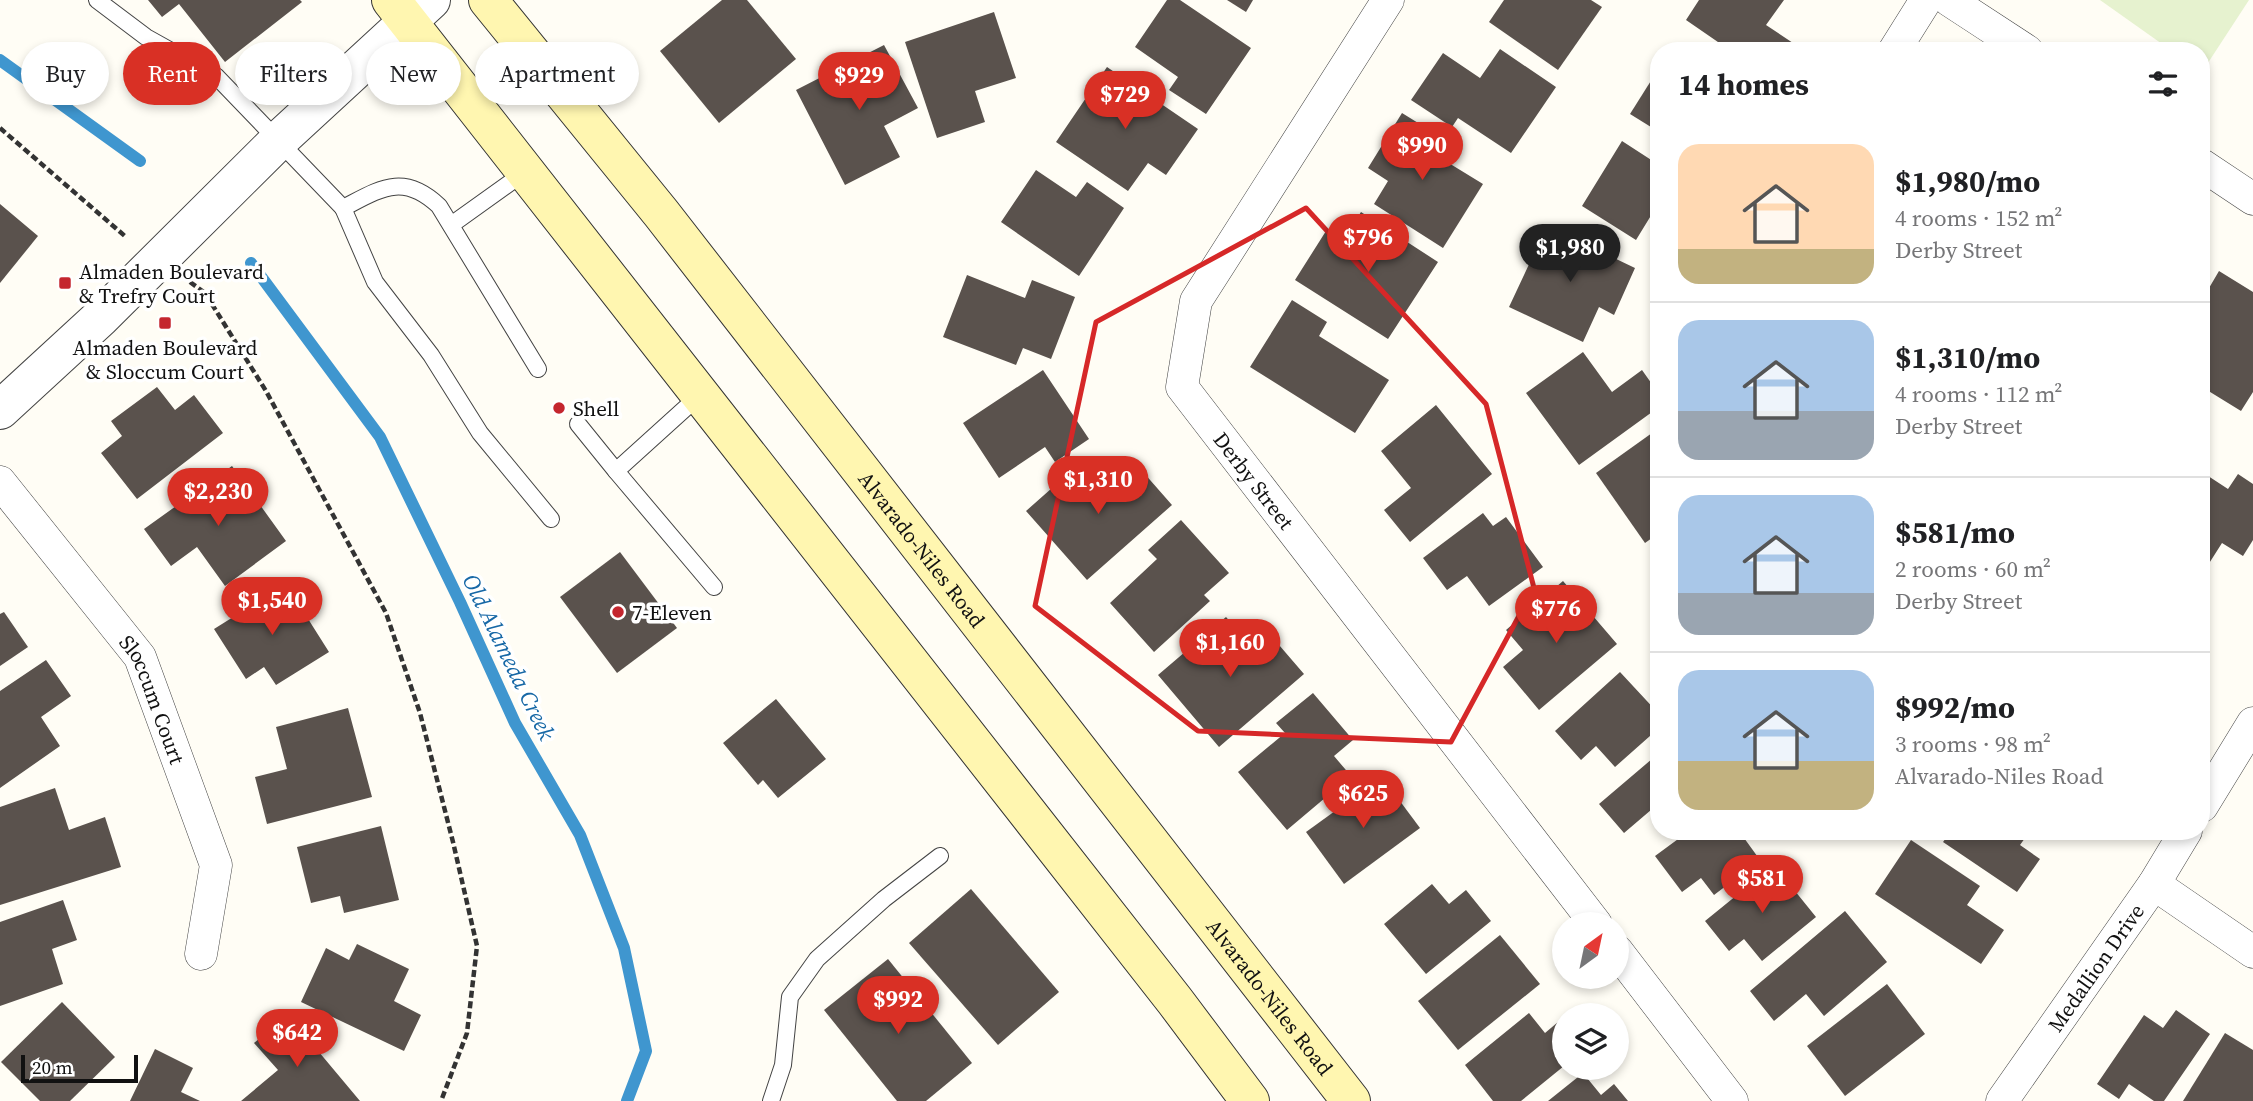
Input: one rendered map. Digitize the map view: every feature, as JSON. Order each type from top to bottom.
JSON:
[{"type":"main road","name":"Alvarado-Niles Road","points":[[488,0],[670,224],[1351,1101]]},
{"type":"main road","points":[[410,7],[525,172],[1251,1101]]},
{"type":"street","name":"Derby Street","points":[[1388,0],[1195,301],[1182,387],[1587,912]]},
{"type":"street","points":[[1900,42],[1926,0]]},
{"type":"street","points":[[1949,0],[2013,42]]},
{"type":"street","points":[[0,410],[100,318],[410,7]]},
{"type":"street","points":[[2210,170],[2253,199]]},
{"type":"street","name":"Sloccum Court","points":[[0,482],[140,657],[216,865],[201,954]]},
{"type":"street","points":[[2210,793],[2253,723]]},
{"type":"street","name":"Medallion Drive","points":[[2002,1101],[2154,884],[2181,840]]},
{"type":"street","points":[[2154,884],[2253,952]]},
{"type":"street","points":[[1629,967],[1732,1101]]},
{"type":"lane","points":[[97,0],[146,37],[216,76],[343,208],[375,282],[431,355],[480,433],[551,519]]},
{"type":"lane","points":[[451,225],[525,172]]},
{"type":"lane","points":[[343,208],[382,188],[404,187],[427,195],[439,206],[538,369]]},
{"type":"lane","points":[[616,471],[700,395]]},
{"type":"lane","points":[[578,424],[714,587]]},
{"type":"lane","points":[[771,1101],[783,1065],[790,997],[817,959],[884,898],[940,856]]},
{"type":"path","points":[[0,128],[112,228],[205,293],[266,391],[386,613],[420,713],[477,946],[467,1033],[441,1101]]},
{"type":"highlighted area","points":[[1306,208],[1486,404],[1534,588],[1451,742],[1198,731],[1035,606],[1096,322]]},
{"type":"green space","points":[[2100,0],[2249,0],[2210,60],[2210,42],[2159,42]]},
{"type":"building","points":[[148,0],[302,2],[251,42],[235,42],[235,54],[225,62],[221,57],[221,42],[209,42],[179,4],[162,17]]},
{"type":"building","points":[[722,0],[747,0],[796,59],[719,123],[660,51]]},
{"type":"building","points":[[1167,0],[1180,0],[1251,48],[1206,114],[1169,90],[1178,77],[1135,47]]},
{"type":"building","points":[[1227,0],[1253,0],[1246,12]]},
{"type":"building","points":[[1504,0],[1591,0],[1602,7],[1558,70],[1489,22]]},
{"type":"building","points":[[1699,0],[1784,0],[1766,25],[1792,42],[1718,42],[1686,20]]},
{"type":"building","points":[[994,12],[1016,78],[975,91],[985,122],[937,138],[905,42]]},
{"type":"building","points":[[884,45],[918,108],[884,126],[900,157],[845,185],[796,90]]},
{"type":"building","points":[[1500,49],[1556,87],[1511,153],[1458,118],[1452,127],[1411,100],[1443,53],[1480,78]]},
{"type":"building","points":[[1107,67],[1198,129],[1166,175],[1148,163],[1128,191],[1056,142]]},
{"type":"building","points":[[1650,82],[1650,126],[1630,114]]},
{"type":"building","points":[[1402,113],[1444,139],[1434,154],[1483,184],[1443,248],[1374,204],[1388,181],[1368,168]]},
{"type":"building","points":[[1622,141],[1650,159],[1650,217],[1636,240],[1582,206]]},
{"type":"building","points":[[1036,170],[1076,197],[1087,182],[1124,208],[1079,276],[1001,222]]},
{"type":"building","points":[[0,204],[38,236],[0,283]]},
{"type":"building","points":[[1361,212],[1438,262],[1388,339],[1295,280],[1326,231],[1342,242]]},
{"type":"building","points":[[1547,226],[1635,268],[1614,315],[1599,307],[1583,342],[1509,307]]},
{"type":"building","points":[[2219,271],[2253,292],[2253,392],[2241,411],[2210,392],[2210,286]]},
{"type":"building","points":[[967,275],[1025,298],[1032,280],[1075,297],[1051,359],[1023,348],[1016,365],[943,337]]},
{"type":"building","points":[[1292,300],[1327,322],[1319,336],[1389,380],[1355,433],[1250,367]]},
{"type":"building","points":[[1583,352],[1612,392],[1642,370],[1650,381],[1650,414],[1579,465],[1526,393]]},
{"type":"building","points":[[1043,370],[1089,439],[1055,462],[1045,447],[999,478],[963,423]]},
{"type":"building","points":[[157,387],[175,410],[194,395],[223,433],[137,499],[101,453],[122,436],[111,421]]},
{"type":"building","points":[[1436,405],[1492,474],[1410,542],[1384,510],[1411,488],[1381,451]]},
{"type":"building","points":[[1650,434],[1650,539],[1645,543],[1596,473]]},
{"type":"building","points":[[1136,464],[1172,505],[1087,580],[1026,511],[1078,465],[1103,493]]},
{"type":"building","points":[[232,466],[286,541],[225,586],[197,547],[171,566],[144,529]]},
{"type":"building","points":[[2238,474],[2253,484],[2253,540],[2243,556],[2222,543],[2210,562],[2210,477],[2228,489]]},
{"type":"building","points":[[1483,513],[1493,526],[1506,517],[1543,567],[1489,606],[1467,576],[1447,590],[1423,558]]},
{"type":"building","points":[[1181,520],[1229,573],[1204,595],[1210,601],[1154,652],[1110,603],[1157,559],[1148,550]]},
{"type":"building","name":"7-Eleven","points":[[620,552],[677,628],[617,673],[560,597]]},
{"type":"building","points":[[1563,581],[1617,644],[1539,710],[1503,667],[1523,650],[1506,630]]},
{"type":"building","points":[[286,584],[329,652],[276,685],[264,667],[246,679],[214,629]]},
{"type":"building","points":[[4,612],[28,647],[0,666],[0,614]]},
{"type":"building","points":[[1226,617],[1251,645],[1267,631],[1304,674],[1219,747],[1158,675]]},
{"type":"building","points":[[46,660],[71,696],[41,717],[60,746],[0,788],[0,691]]},
{"type":"building","points":[[1620,672],[1650,704],[1650,736],[1615,767],[1596,746],[1581,760],[1555,731]]},
{"type":"building","points":[[1313,693],[1353,740],[1334,756],[1351,776],[1287,830],[1238,772],[1285,733],[1276,723]]},
{"type":"building","points":[[776,699],[826,759],[778,798],[763,780],[758,785],[723,743]]},
{"type":"building","points":[[348,708],[372,797],[267,824],[255,777],[287,769],[276,727]]},
{"type":"building","points":[[1650,761],[1650,811],[1624,833],[1599,804]]},
{"type":"building","points":[[1382,777],[1420,828],[1344,884],[1306,832]]},
{"type":"building","points":[[55,788],[69,830],[105,817],[121,867],[0,905],[0,807]]},
{"type":"building","points":[[381,826],[399,900],[344,913],[340,896],[311,903],[297,847]]},
{"type":"building","points":[[1677,840],[1746,840],[1760,860],[1714,895],[1701,878],[1682,892],[1655,856]]},
{"type":"building","points":[[1911,840],[1980,886],[1967,905],[2004,930],[1981,964],[1875,894]]},
{"type":"building","points":[[2024,840],[2020,845],[2040,859],[2017,892],[1943,842]]},
{"type":"building","points":[[1774,865],[1816,917],[1762,961],[1744,939],[1729,951],[1705,921]]},
{"type":"building","points":[[1432,884],[1449,904],[1466,890],[1491,921],[1426,974],[1384,924]]},
{"type":"building","points":[[971,889],[1059,992],[998,1045],[909,943]]},
{"type":"building","points":[[63,900],[77,940],[52,949],[63,984],[0,1006],[0,922]]},
{"type":"building","points":[[1845,911],[1887,962],[1824,1016],[1806,994],[1774,1021],[1750,991]]},
{"type":"building","points":[[1500,935],[1540,984],[1458,1050],[1418,1001]]},
{"type":"building","points":[[357,944],[409,969],[394,1001],[421,1015],[404,1051],[301,1002],[326,948],[349,960]]},
{"type":"building","points":[[888,959],[972,1063],[926,1101],[897,1101],[824,1010]]},
{"type":"building","points":[[1887,984],[1925,1034],[1845,1096],[1807,1046]]},
{"type":"building","points":[[62,1002],[115,1057],[70,1101],[40,1101],[1,1062]]},
{"type":"building","points":[[2176,1010],[2210,1034],[2164,1101],[2154,1101],[2129,1084],[2119,1099],[2097,1084],[2144,1015],[2163,1028]]},
{"type":"building","points":[[1529,1013],[1545,1033],[1552,1027],[1552,1076],[1521,1101],[1493,1101],[1465,1065]]},
{"type":"building","points":[[288,1015],[360,1101],[241,1101],[278,1070],[254,1043]]},
{"type":"building","points":[[2225,1033],[2253,1050],[2253,1101],[2183,1101]]},
{"type":"building","points":[[155,1049],[193,1068],[181,1092],[200,1101],[130,1101]]},
{"type":"building","points":[[1574,1080],[1589,1080],[1601,1095],[1614,1084],[1628,1101],[1548,1101]]},
{"type":"waterway","name":"Old Alameda Creek","points":[[0,60],[140,161]]},
{"type":"waterway","name":"Old Alameda Creek","points":[[251,263],[380,437],[515,723],[580,835],[624,948],[646,1051],[627,1101]]},
{"type":"place","name":"Almaden Boulevard & Trefry Court","points":[[65,283]]},
{"type":"place","name":"Almaden Boulevard & Sloccum Court","points":[[165,323]]},
{"type":"place","name":"Shell","points":[[559,408]]},
{"type":"place","name":"7-Eleven","points":[[618,612]]}]
